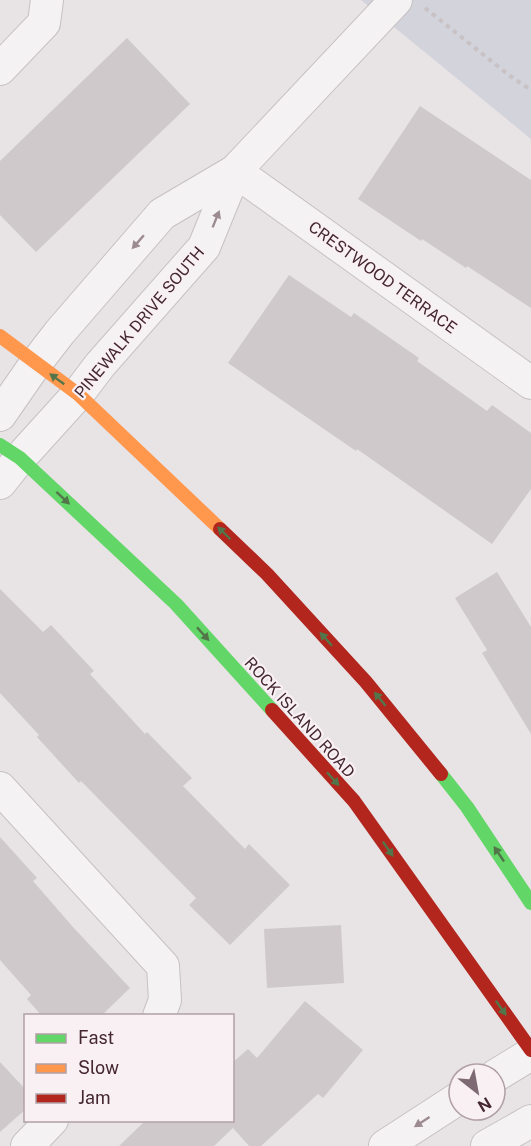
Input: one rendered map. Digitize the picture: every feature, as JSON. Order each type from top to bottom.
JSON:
[{"type":"main road","points":[[0,336],[78,394],[267,574],[366,682],[468,807],[531,903]]},
{"type":"main road","name":"ROCK ISLAND ROAD","points":[[10,452],[176,604],[354,801],[531,1052]]},
{"type":"street","points":[[0,69],[44,23],[47,0]]},
{"type":"street","name":"PINEWALK DRIVE SOUTH","points":[[0,415],[60,332],[162,214],[235,171],[409,3]]},
{"type":"street","name":"PINEWALK DRIVE SOUTH","points":[[0,483],[10,452],[78,394],[100,365],[204,247],[235,171]]},
{"type":"street","name":"CRESTWOOD TERRACE","points":[[235,171],[531,383]]},
{"type":"street","points":[[0,788],[163,966],[162,1008]]},
{"type":"street","points":[[507,1068],[531,1052]]},
{"type":"street","points":[[385,1146],[447,1106]]},
{"type":"street","points":[[487,1146],[531,1121]]},
{"type":"street","points":[[27,1146],[50,1122]]},
{"type":"path","points":[[409,3],[531,90]]},
{"type":"shaded area","points":[[361,0],[531,0],[531,139]]},
{"type":"building","points":[[127,38],[190,104],[36,252],[0,215],[0,161]]},
{"type":"building","points":[[420,106],[531,180],[531,308],[467,266],[466,268],[422,239],[421,241],[358,199]]},
{"type":"building","points":[[289,275],[351,317],[354,313],[419,358],[417,361],[487,411],[492,405],[531,433],[531,489],[492,544],[357,449],[356,451],[228,363]]},
{"type":"building","points":[[497,572],[531,627],[531,734],[482,653],[487,650],[455,598]]},
{"type":"building","points":[[0,589],[43,632],[51,625],[94,671],[90,674],[145,734],[147,732],[192,778],[183,786],[245,849],[249,844],[290,885],[230,945],[189,905],[196,898],[81,781],[79,783],[0,693]]},
{"type":"building","points":[[0,837],[37,878],[33,881],[130,988],[103,1014],[40,1014],[27,999],[31,995],[0,960]]},
{"type":"building","points":[[341,925],[344,983],[267,988],[264,929]]},
{"type":"building","points":[[305,1001],[363,1050],[323,1098],[318,1094],[261,1146],[249,1146],[233,1128],[214,1146],[119,1146],[144,1122],[234,1122],[234,1061],[248,1049],[257,1058]]},
{"type":"building","points":[[0,1062],[24,1088],[24,1111],[0,1132]]},
{"type":"traffic: fast","points":[[0,445],[20,458],[176,604],[272,710]]},
{"type":"traffic: fast","points":[[441,774],[467,807],[531,903]]},
{"type":"traffic: slow","points":[[0,336],[78,394],[220,529]]},
{"type":"traffic: jam","points":[[220,529],[267,574],[366,682],[441,774]]},
{"type":"traffic: jam","points":[[272,710],[354,801],[531,1050]]}]
